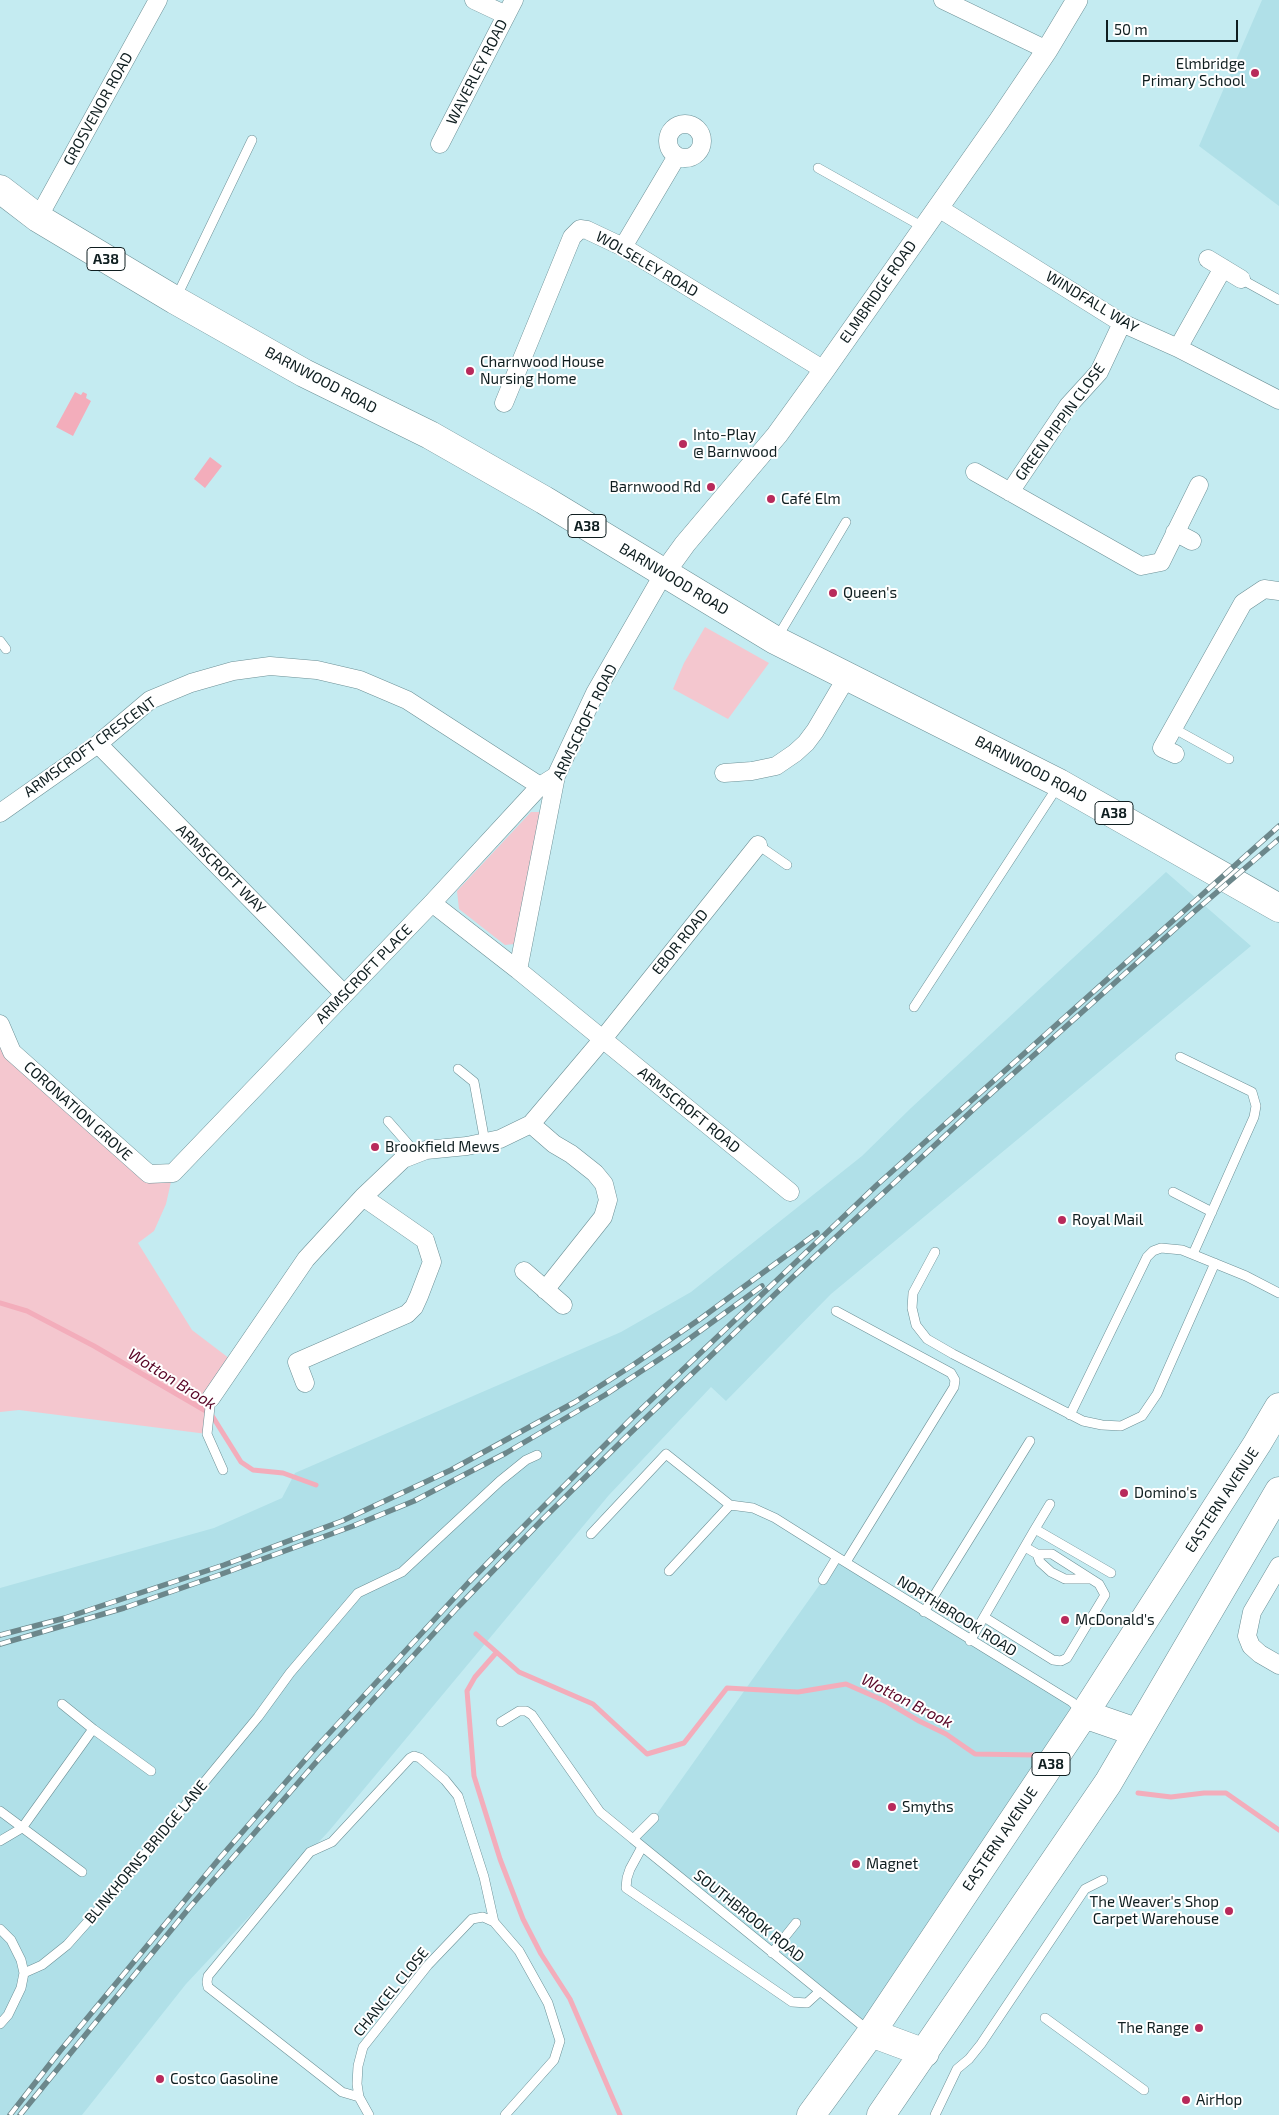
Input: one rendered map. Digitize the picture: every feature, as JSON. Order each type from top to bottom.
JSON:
[{"type":"main road","name":"BARNWOOD ROAD","points":[[0,189],[38,218],[174,300],[304,373],[430,435],[544,500],[775,640],[848,675],[1059,783],[1279,908]]},
{"type":"main road","name":"EASTERN AVENUE","points":[[811,2115],[871,2033],[1084,1714],[1279,1407]]},
{"type":"main road","points":[[881,2115],[1108,1783],[1136,1732],[1279,1491]]},
{"type":"main road","points":[[1084,1714],[1136,1732]]},
{"type":"main road","points":[[871,2033],[925,2053]]},
{"type":"street","name":"GROSVENOR ROAD","points":[[38,218],[158,0]]},
{"type":"street","points":[[474,0],[510,8]]},
{"type":"street","points":[[943,0],[1046,50]]},
{"type":"street","name":"ELMBRIDGE ROAD","points":[[664,573],[685,544],[777,435],[824,370],[923,227],[1000,121],[1077,0]]},
{"type":"street","name":"WAVERLEY ROAD","points":[[440,144],[510,8]]},
{"type":"street","points":[[623,247],[677,156]]},
{"type":"street","name":"WINDFALL WAY","points":[[938,207],[1122,323],[1178,348],[1279,400]]},
{"type":"street","name":"WOLSELEY ROAD","points":[[504,403],[572,237],[580,229],[587,230],[623,247],[824,370]]},
{"type":"street","points":[[1178,348],[1216,264],[1241,280]]},
{"type":"street","name":"GREEN PIPPIN CLOSE","points":[[1010,492],[1068,406],[1099,372],[1122,323]]},
{"type":"street","name":"GREEN PIPPIN CLOSE","points":[[975,472],[1141,566],[1161,562],[1199,485]]},
{"type":"street","points":[[1176,532],[1192,541]]},
{"type":"street","name":"ARMSCROFT ROAD","points":[[518,970],[556,776],[595,693],[664,573]]},
{"type":"street","points":[[1175,754],[1162,748],[1243,603],[1264,589],[1279,591]]},
{"type":"street","name":"ARMSCROFT CRESCENT","points":[[0,813],[98,744],[150,700],[191,683],[233,671],[270,666],[317,670],[360,680],[407,700],[540,786]]},
{"type":"street","points":[[724,773],[752,771],[776,766],[795,753],[806,744],[815,731],[848,675]]},
{"type":"street","name":"ARMSCROFT WAY","points":[[98,744],[344,994]]},
{"type":"street","name":"ARMSCROFT PLACE","points":[[173,1173],[432,904],[540,786],[556,776]]},
{"type":"street","name":"EBOR ROAD","points":[[602,1040],[758,845]]},
{"type":"street","name":"ARMSCROFT ROAD","points":[[432,904],[518,970],[790,1192]]},
{"type":"street","name":"CORONATION GROVE","points":[[0,1024],[12,1052],[149,1174],[173,1173]]},
{"type":"street","points":[[211,1398],[306,1259],[363,1198],[403,1159],[416,1153],[500,1139],[531,1124],[602,1040]]},
{"type":"street","points":[[531,1124],[554,1144],[571,1154],[595,1173],[604,1184],[608,1200],[603,1217],[545,1290]]},
{"type":"street","points":[[305,1383],[296,1362],[406,1314],[414,1307],[420,1296],[432,1262],[425,1240],[363,1198]]},
{"type":"street","points":[[524,1271],[563,1305]]},
{"type":"street","points":[[1279,1566],[1252,1612],[1247,1636],[1251,1646],[1260,1654],[1279,1665]]},
{"type":"lane","points":[[174,300],[252,140]]},
{"type":"lane","points":[[818,168],[923,227]]},
{"type":"lane","points":[[1241,280],[1279,300]]},
{"type":"lane","points":[[775,640],[846,522]]},
{"type":"lane","points":[[0,641],[6,649]]},
{"type":"lane","points":[[1173,728],[1228,759]]},
{"type":"lane","points":[[914,1007],[1059,783]]},
{"type":"lane","points":[[758,845],[787,865]]},
{"type":"lane","points":[[1180,1057],[1246,1088],[1252,1092],[1255,1098],[1254,1117],[1193,1254]]},
{"type":"lane","points":[[458,1069],[474,1082],[486,1142]]},
{"type":"lane","points":[[388,1121],[416,1153]]},
{"type":"lane","points":[[1173,1192],[1212,1212]]},
{"type":"lane","points":[[1070,1415],[1147,1257],[1153,1251],[1161,1248],[1172,1248],[1193,1254],[1279,1292]]},
{"type":"lane","points":[[934,1252],[913,1294],[912,1308],[916,1325],[927,1339],[1070,1415],[1102,1426],[1121,1426],[1142,1416],[1157,1394],[1214,1262]]},
{"type":"lane","points":[[836,1311],[951,1373],[955,1380],[954,1387],[846,1562]]},
{"type":"lane","points":[[211,1398],[207,1434],[223,1470]]},
{"type":"lane","points":[[924,1612],[1030,1441]]},
{"type":"lane","points":[[592,1534],[666,1454],[730,1505],[669,1571]]},
{"type":"lane","name":"BLINKHORNS BRIDGE LANE","points":[[24,1973],[42,1965],[67,1945],[108,1899],[258,1717],[290,1673],[358,1593],[402,1572],[500,1480],[526,1460],[538,1455]]},
{"type":"lane","points":[[970,1640],[1050,1504]]},
{"type":"lane","name":"NORTHBROOK ROAD","points":[[730,1505],[753,1508],[775,1518],[1072,1702],[1084,1714]]},
{"type":"lane","points":[[1035,1529],[1110,1573]]},
{"type":"lane","points":[[984,1617],[1053,1660],[1062,1661],[1067,1658],[1105,1595],[1099,1584],[1052,1554],[1037,1554],[1025,1546]]},
{"type":"lane","points":[[1037,1554],[1040,1562],[1050,1572],[1065,1579],[1091,1579]]},
{"type":"lane","points":[[823,1580],[837,1558]]},
{"type":"lane","points":[[62,1704],[151,1771]]},
{"type":"lane","name":"SOUTHBROOK ROAD","points":[[501,1722],[519,1711],[526,1711],[532,1715],[600,1812],[871,2033]]},
{"type":"lane","points":[[0,1841],[22,1828],[93,1729]]},
{"type":"lane","points":[[359,2097],[342,2092],[208,1987],[208,1976],[310,1852],[332,1842],[410,1758],[414,1756],[420,1758],[445,1780],[458,1796],[484,1877],[494,1922],[519,1951],[548,2004],[560,2041],[554,2060],[504,2115]]},
{"type":"lane","points":[[0,1811],[82,1872]]},
{"type":"lane","points":[[632,1839],[654,1818]]},
{"type":"lane","points":[[642,1847],[630,1868],[626,1888],[792,2002],[807,2004],[820,1992]]},
{"type":"lane","points":[[935,2115],[957,2069],[980,2044],[1085,1889],[1103,1880]]},
{"type":"lane","name":"CHANCEL CLOSE","points":[[369,2115],[359,2097],[357,2084],[358,2066],[363,2047],[428,1965],[472,1919],[483,1917],[494,1922]]},
{"type":"lane","points":[[772,1953],[796,1923]]},
{"type":"lane","points":[[0,1929],[11,1940],[21,1960],[24,1973],[21,1988],[8,2015],[0,2024]]},
{"type":"lane","points":[[1045,2018],[1144,2090]]},
{"type":"shaded area","name":"Elmbridge Primary School","points":[[1262,0],[1279,0],[1279,206],[1199,146]]},
{"type":"shaded area","points":[[75,392],[81,395],[83,392],[87,394],[86,398],[91,401],[73,436],[56,427]]},
{"type":"shaded area","points":[[210,457],[222,466],[205,488],[194,479]]},
{"type":"shaded area","points":[[705,627],[769,663],[728,719],[673,689],[684,663]]},
{"type":"shaded area","points":[[531,812],[540,812],[514,944],[505,945],[459,909],[457,891]]},
{"type":"shaded area","points":[[1166,872],[1251,946],[831,1294],[726,1401],[711,1387],[609,1495],[329,1831],[186,1984],[82,2115],[0,2115],[0,1588],[214,1528],[282,1498],[295,1473],[621,1332],[691,1292],[862,1156],[911,1108]]},
{"type":"shaded area","points":[[0,1024],[12,1052],[149,1174],[173,1173],[166,1204],[154,1231],[138,1243],[192,1330],[234,1362],[211,1398],[207,1434],[19,1410],[0,1412]]},
{"type":"shaded area","points":[[837,1557],[1084,1714],[871,2033],[633,1839],[654,1818],[823,1580]]},
{"type":"waterway","name":"Wotton Brook","points":[[0,1303],[27,1311],[94,1346],[211,1414],[241,1462],[253,1470],[283,1473],[316,1485]]},
{"type":"waterway","name":"Wotton Brook","points":[[476,1634],[519,1672],[593,1704],[647,1754],[684,1743],[727,1688],[798,1692],[846,1684],[887,1702],[946,1734],[975,1754],[1033,1755]]},
{"type":"waterway","points":[[496,1653],[475,1677],[467,1691],[474,1776],[500,1859],[523,1919],[541,1954],[570,1999],[620,2115]]},
{"type":"waterway","name":"Wotton Brook","points":[[1138,1793],[1171,1797],[1204,1793],[1226,1793],[1279,1830]]},
{"type":"railway","points":[[10,2115],[60,2051],[219,1859],[311,1753],[469,1582],[531,1519],[632,1418],[878,1184],[1279,826]]},
{"type":"railway","points":[[20,2115],[190,1907],[318,1760],[457,1608],[543,1519],[793,1277],[976,1107],[1195,911],[1279,839]]},
{"type":"railway","points":[[0,1635],[65,1618],[224,1565],[342,1521],[451,1470],[575,1402],[633,1365],[700,1319],[817,1233]]},
{"type":"railway","points":[[0,1644],[124,1608],[353,1526],[414,1501],[506,1453],[605,1395],[678,1347],[762,1286]]},
{"type":"place","name":"Elmbridge Primary School","points":[[1255,73]]},
{"type":"place","name":"Charnwood House Nursing Home","points":[[470,371]]},
{"type":"place","name":"Into-Play @ Barnwood","points":[[683,444]]},
{"type":"place","name":"Barnwood Rd","points":[[711,487]]},
{"type":"place","name":"Café Elm","points":[[771,499]]},
{"type":"place","name":"Queen's","points":[[833,593]]},
{"type":"place","name":"Brookfield Mews","points":[[375,1147]]},
{"type":"place","name":"Royal Mail","points":[[1062,1220]]},
{"type":"place","name":"Domino's","points":[[1124,1493]]},
{"type":"place","name":"McDonald's","points":[[1065,1620]]},
{"type":"place","name":"Smyths","points":[[892,1807]]},
{"type":"place","name":"Magnet","points":[[856,1864]]},
{"type":"place","name":"The Weaver's Shop Carpet Warehouse","points":[[1229,1911]]},
{"type":"place","name":"The Range","points":[[1199,2028]]},
{"type":"place","name":"Costco Gasoline","points":[[160,2079]]},
{"type":"place","name":"AirHop","points":[[1186,2100]]}]
